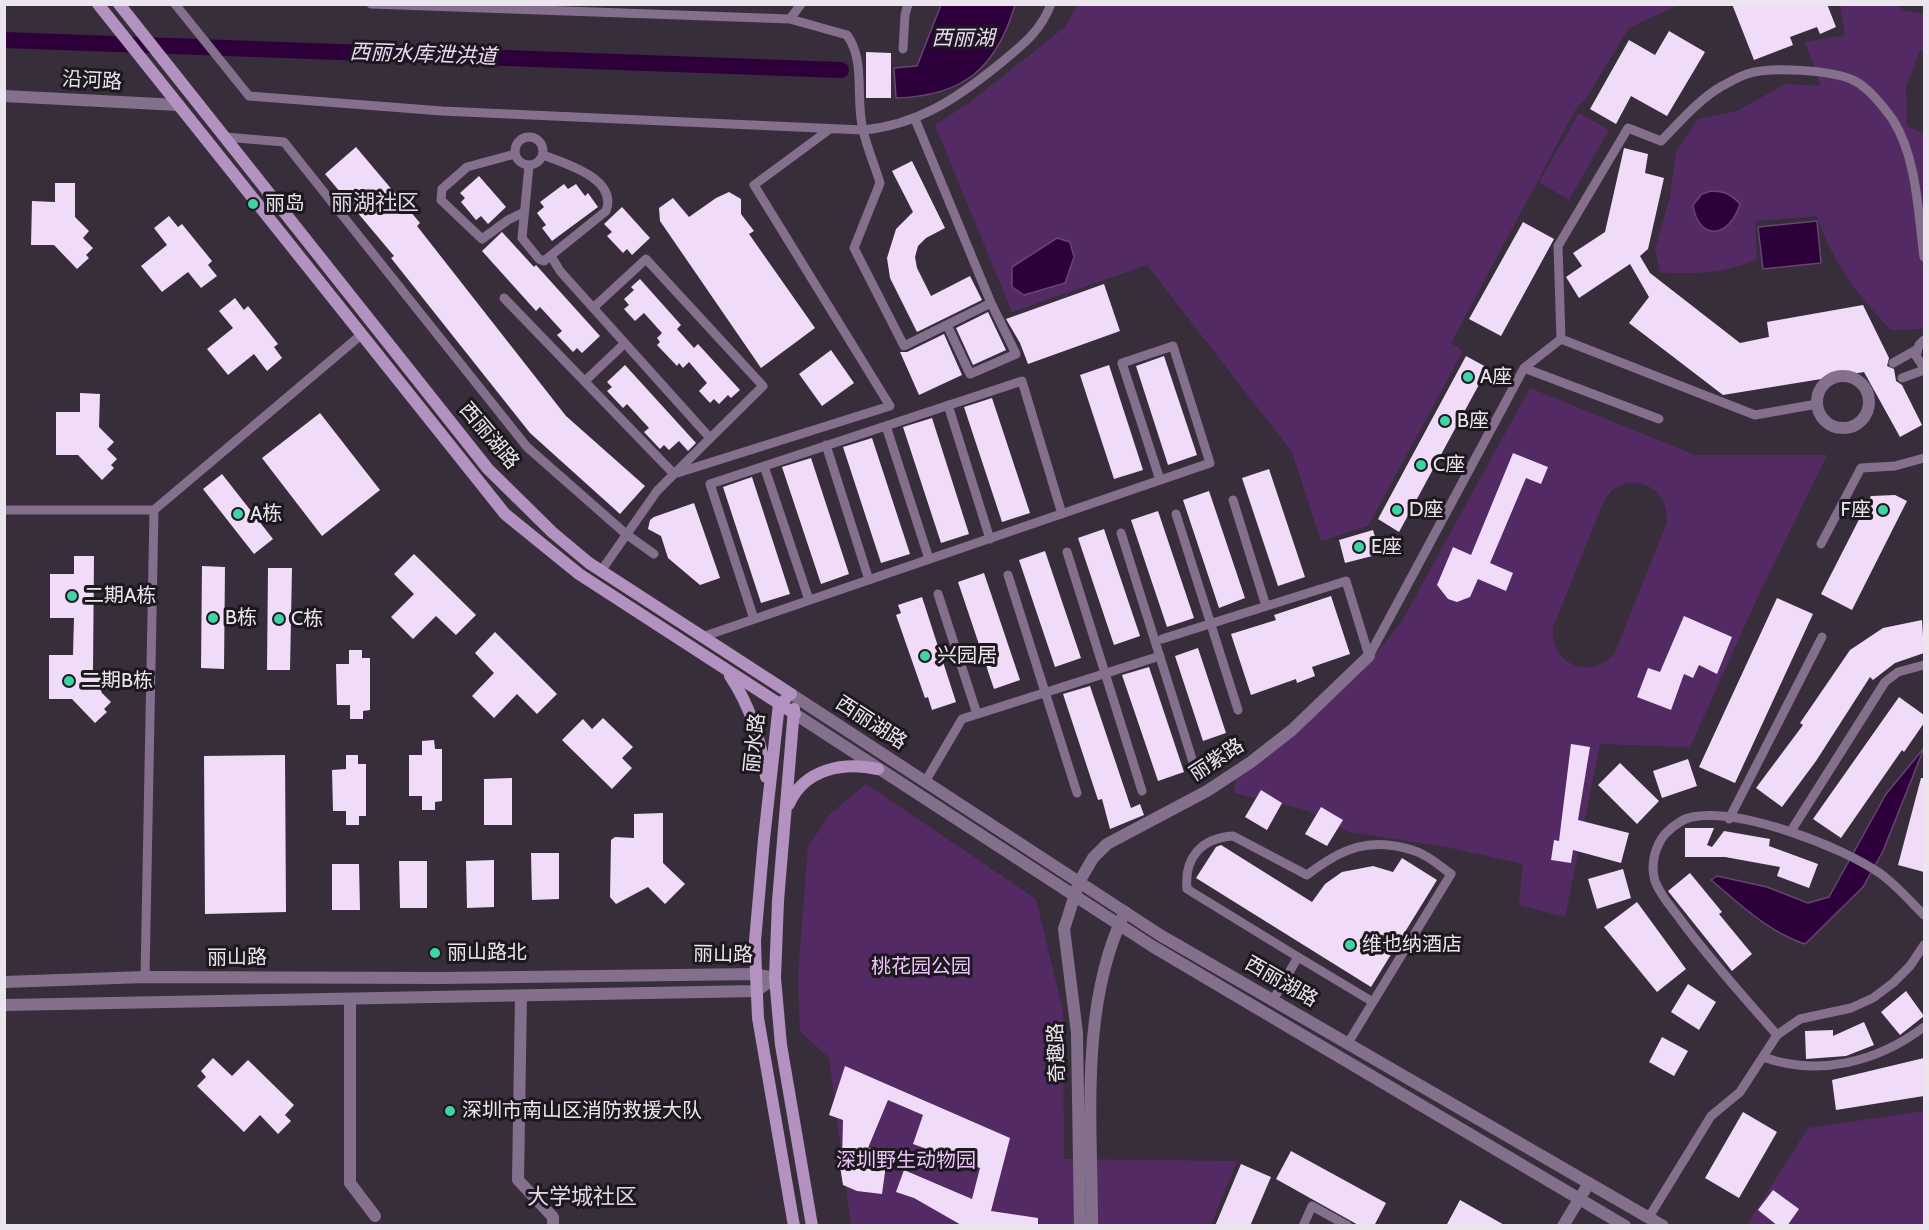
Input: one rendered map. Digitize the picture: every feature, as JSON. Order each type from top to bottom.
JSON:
[{"type":"main road","name":"西丽湖路","points":[[98,4],[505,514],[579,574],[795,714]]},
{"type":"main road","name":"西丽湖路","points":[[119,4],[488,469],[552,532],[601,570],[791,694]]},
{"type":"main road","points":[[726,670],[741,692],[758,734],[768,804]]},
{"type":"main road","name":"丽水路","points":[[794,1226],[762,1038],[756,992],[755,941],[779,704],[791,694],[795,714],[785,813],[775,978],[781,1045],[812,1226]]},
{"type":"main road","points":[[785,813],[794,793],[818,774],[839,766],[856,765],[878,769]]},
{"type":"street","name":"沿河路","points":[[4,96],[178,105]]},
{"type":"street","points":[[1847,376],[1858,381],[1865,389],[1869,401],[1867,412],[1860,422],[1850,427],[1838,428],[1828,423],[1820,415],[1817,404],[1819,392],[1825,383],[1835,377],[1847,376]]},
{"type":"street","name":"丽紫路","points":[[1079,882],[1093,858],[1107,844],[1207,791],[1251,762],[1292,730],[1370,656]]},
{"type":"street","name":"西丽湖路","points":[[791,694],[1125,912],[1663,1226]]},
{"type":"street","name":"西丽湖路","points":[[795,714],[1119,924],[1625,1226]]},
{"type":"street","name":"奇趣路","points":[[1079,882],[1064,929],[1077,1033],[1080,1226]]},
{"type":"street","name":"奇趣路","points":[[1092,1226],[1093,1033],[1101,976],[1125,912]]},
{"type":"street","name":"丽山路","points":[[4,982],[146,977],[442,978],[756,974],[775,978]]},
{"type":"street","name":"丽山路","points":[[4,1005],[756,992],[775,978]]},
{"type":"street","points":[[521,996],[518,1180],[553,1217],[553,1226]]},
{"type":"street","points":[[350,999],[350,1183],[375,1216]]},
{"type":"street","points":[[1563,1226],[1589,1183]]},
{"type":"lane","points":[[175,4],[249,96],[532,116],[863,130],[883,128],[915,119],[957,98],[1032,38],[1044,22],[1050,4]]},
{"type":"lane","points":[[371,4],[790,19],[840,31],[852,43],[858,55],[858,97],[863,130],[880,183],[854,248],[904,346],[991,303]]},
{"type":"lane","points":[[790,19],[801,4]]},
{"type":"lane","points":[[903,50],[904,15],[908,4]]},
{"type":"lane","points":[[1561,339],[1558,246],[1628,128],[1662,141],[1700,102],[1721,87],[1748,74],[1772,70],[1828,75],[1854,81],[1876,99],[1893,121],[1905,147],[1924,257]]},
{"type":"lane","points":[[531,136],[532,116]]},
{"type":"lane","points":[[915,119],[991,303],[1016,354],[970,374],[947,325]]},
{"type":"lane","points":[[674,474],[890,406],[754,186],[830,129]]},
{"type":"lane","points":[[531,136],[539,140],[543,147],[543,155],[538,163],[529,166],[520,162],[515,154],[516,145],[522,138],[531,136]]},
{"type":"lane","points":[[225,137],[284,142],[527,447],[626,534],[654,554]]},
{"type":"lane","points":[[515,154],[467,166],[442,189],[441,200],[482,239],[522,213]]},
{"type":"lane","points":[[529,166],[522,213],[522,238],[539,260],[544,261],[606,211],[609,196],[606,188],[592,178],[571,166],[543,155]]},
{"type":"lane","points":[[551,256],[560,271],[710,438]]},
{"type":"lane","points":[[593,308],[646,259],[763,386],[657,491],[601,570]]},
{"type":"lane","points":[[504,298],[674,474]]},
{"type":"lane","points":[[4,510],[154,510],[361,335]]},
{"type":"lane","points":[[1370,656],[1524,368],[1561,339]]},
{"type":"lane","points":[[1561,339],[1755,416],[1817,404]]},
{"type":"lane","points":[[1893,363],[1916,350],[1924,340]]},
{"type":"lane","points":[[585,381],[625,343]]},
{"type":"lane","points":[[702,637],[1210,464],[1173,346],[1122,363],[1160,480]]},
{"type":"lane","points":[[1902,378],[1924,369],[1918,362],[1916,350]]},
{"type":"lane","points":[[1524,368],[1659,419]]},
{"type":"lane","points":[[754,619],[710,484],[1022,381],[1062,514]]},
{"type":"lane","points":[[948,405],[990,539]]},
{"type":"lane","points":[[886,426],[929,559]]},
{"type":"lane","points":[[826,446],[869,580]]},
{"type":"lane","points":[[1821,544],[1861,468],[1895,466],[1924,458]]},
{"type":"lane","points":[[764,466],[809,600]]},
{"type":"lane","points":[[1233,500],[1266,606]]},
{"type":"lane","points":[[146,977],[154,510]]},
{"type":"lane","points":[[1176,514],[1238,710]]},
{"type":"lane","points":[[1121,533],[1198,778]]},
{"type":"lane","points":[[1067,552],[1142,791]]},
{"type":"lane","points":[[1008,575],[1077,793]]},
{"type":"lane","points":[[1162,639],[1346,581],[1370,656]]},
{"type":"lane","points":[[938,594],[977,714]]},
{"type":"lane","points":[[1729,819],[1822,637]]},
{"type":"lane","points":[[925,782],[962,719],[1160,656]]},
{"type":"lane","points":[[1791,831],[1885,682],[1898,672],[1924,665]]},
{"type":"lane","points":[[1777,1035],[1701,948],[1655,881],[1653,860],[1659,841],[1673,826],[1691,818],[1729,819],[1791,831],[1844,853],[1882,875],[1924,915]]},
{"type":"lane","points":[[1348,1043],[1373,1002],[1451,874],[1417,851],[1372,844],[1352,847],[1327,860],[1307,876],[1233,836],[1220,836],[1192,856],[1186,874],[1187,889],[1373,1002]]},
{"type":"lane","points":[[1649,1217],[1711,1116],[1740,1092],[1777,1035],[1800,1019],[1851,1008],[1873,998],[1893,983],[1924,945]]},
{"type":"lane","points":[[1273,1000],[1298,957]]},
{"type":"lane","points":[[1763,1057],[1793,1066],[1840,1065],[1886,1050],[1924,1028]]},
{"type":"lane","points":[[1303,1226],[1312,1206],[1348,1226]]},
{"type":"green space","points":[[1077,5],[1678,5],[1629,28],[1585,100],[1577,107],[1451,343],[1463,351],[1368,526],[1321,541],[1292,452],[1147,265],[1012,312],[935,125],[969,103],[1066,26]]},
{"type":"green space","points":[[1840,5],[1895,5],[1906,11],[1924,14],[1924,50],[1920,51],[1906,87],[1907,126],[1924,134],[1924,328],[1891,330],[1847,277],[1830,248],[1817,216],[1755,221],[1757,259],[1746,264],[1710,272],[1660,272],[1655,249],[1670,197],[1676,152],[1698,119],[1737,111],[1785,84],[1821,86],[1805,42],[1845,35]]},
{"type":"green space","points":[[1579,113],[1609,130],[1569,200],[1539,182]]},
{"type":"green space","points":[[1530,388],[1695,455],[1827,455],[1762,588],[1690,747],[1600,744],[1565,917],[1519,905],[1523,864],[1446,847],[1350,832],[1306,810],[1234,793],[1236,779],[1299,729],[1367,665],[1402,621]],"holes":[[[1627,483],[1636,483],[1657,492],[1665,505],[1667,522],[1615,653],[1605,662],[1595,666],[1574,665],[1558,651],[1553,627],[1603,503],[1612,490]]]},
{"type":"green space","name":"桃花园公园","points":[[866,784],[1036,899],[1063,1011],[1064,1159],[1237,1161],[1211,1225],[851,1225],[829,1058],[800,1031],[798,975],[808,847],[829,815]]},
{"type":"green space","points":[[1924,1111],[1924,1225],[1746,1226],[1808,1128]]},
{"type":"water","name":"西丽湖","points":[[941,5],[1015,5],[998,46],[987,62],[973,75],[958,85],[940,92],[896,98],[894,68],[917,66]]},
{"type":"water","points":[[1711,191],[1727,194],[1740,204],[1729,223],[1715,231],[1701,226],[1693,205],[1702,194]]},
{"type":"water","points":[[1817,221],[1821,263],[1763,269],[1758,227]]},
{"type":"water","points":[[1057,238],[1070,242],[1074,257],[1065,283],[1024,295],[1012,287],[1012,267]]},
{"type":"water","points":[[1924,748],[1883,851],[1863,887],[1805,944],[1766,925],[1711,880],[1717,876],[1767,887],[1808,903],[1829,897],[1886,794]]},
{"type":"building","points":[[1732,4],[1827,4],[1836,27],[1820,34],[1817,27],[1790,37],[1793,45],[1754,60]]},
{"type":"building","points":[[1669,31],[1705,52],[1667,116],[1631,96],[1616,124],[1590,109],[1629,40],[1655,55]]},
{"type":"building","points":[[866,52],[891,53],[891,98],[866,98]]},
{"type":"building","points":[[356,147],[420,223],[417,226],[566,416],[645,486],[620,514],[530,433],[391,258],[394,256],[325,174]]},
{"type":"building","points":[[1624,148],[1648,154],[1645,173],[1664,178],[1648,249],[1640,256],[1650,273],[1740,343],[1769,337],[1767,322],[1863,305],[1889,358],[1887,366],[1894,369],[1896,381],[1902,385],[1922,425],[1900,437],[1864,372],[1723,395],[1629,323],[1649,297],[1630,264],[1579,298],[1566,277],[1582,266],[1573,253],[1605,232]]},
{"type":"building","points":[[912,161],[945,228],[926,238],[918,246],[915,257],[917,268],[931,296],[970,276],[982,300],[917,332],[890,278],[887,258],[896,229],[913,212],[892,171]]},
{"type":"building","points":[[479,176],[506,207],[488,224],[481,216],[476,220],[461,202],[465,198],[460,193]]},
{"type":"building","points":[[55,183],[75,183],[75,217],[89,231],[83,238],[93,248],[86,255],[89,258],[77,269],[54,245],[31,245],[32,201],[55,202]]},
{"type":"building","points":[[564,184],[568,189],[576,184],[585,196],[588,193],[598,207],[552,241],[542,228],[546,225],[537,213],[544,207],[540,202]]},
{"type":"building","points":[[729,192],[741,199],[741,214],[754,231],[749,234],[815,328],[761,368],[660,221],[659,208],[673,198],[689,217],[716,198]]},
{"type":"building","points":[[622,207],[650,238],[632,255],[627,249],[623,253],[607,236],[612,232],[604,224]]},
{"type":"building","points":[[169,216],[178,227],[182,224],[212,261],[208,265],[217,276],[201,288],[188,272],[162,292],[141,266],[167,245],[154,228]]},
{"type":"building","points":[[1523,222],[1554,239],[1501,336],[1469,319]]},
{"type":"building","points":[[502,232],[534,267],[536,265],[600,336],[582,353],[577,348],[573,352],[557,335],[562,331],[540,307],[536,311],[482,251]]},
{"type":"building","points":[[640,279],[681,325],[677,329],[694,348],[698,344],[740,390],[731,398],[728,395],[719,404],[714,399],[710,403],[699,391],[707,383],[689,362],[683,368],[679,363],[677,366],[657,345],[660,342],[657,338],[662,333],[644,313],[635,321],[624,309],[629,305],[624,299],[634,290],[631,287]]},
{"type":"building","points":[[1104,284],[1120,331],[1028,364],[1020,343],[1006,319]]},
{"type":"building","points":[[235,298],[244,310],[248,306],[278,344],[274,347],[282,358],[267,371],[254,354],[228,375],[207,349],[233,328],[219,311]]},
{"type":"building","points":[[988,312],[1006,350],[973,365],[956,328]]},
{"type":"building","points":[[944,334],[962,375],[919,395],[900,352],[907,352]]},
{"type":"building","points":[[831,350],[854,383],[822,406],[799,374]]},
{"type":"building","points":[[1164,356],[1197,455],[1168,465],[1136,366]]},
{"type":"building","points":[[1466,356],[1488,368],[1399,532],[1378,519]]},
{"type":"building","points":[[625,365],[696,443],[688,451],[679,441],[669,450],[664,445],[660,449],[644,432],[649,428],[627,404],[623,408],[607,391],[612,387],[607,382]]},
{"type":"building","points":[[1109,365],[1143,470],[1114,479],[1080,375]]},
{"type":"building","points":[[80,393],[100,394],[99,427],[114,442],[107,449],[117,459],[111,465],[114,468],[102,480],[78,455],[56,455],[56,412],[80,412]]},
{"type":"building","points":[[992,398],[1030,513],[1002,522],[964,407]]},
{"type":"building","points":[[320,413],[380,490],[322,536],[262,458]]},
{"type":"building","points":[[932,418],[969,534],[941,543],[903,427]]},
{"type":"building","points":[[872,438],[910,554],[881,563],[843,447]]},
{"type":"building","points":[[1513,453],[1548,467],[1541,484],[1526,478],[1490,563],[1513,573],[1506,591],[1478,579],[1470,597],[1457,602],[1448,599],[1437,585],[1453,547],[1471,555]]},
{"type":"building","points":[[811,458],[849,574],[821,584],[782,467]]},
{"type":"building","points":[[1269,469],[1305,577],[1278,586],[1242,478]]},
{"type":"building","name":"A栋","points":[[222,474],[273,539],[254,554],[203,489]]},
{"type":"building","points":[[752,477],[790,594],[761,603],[723,487]]},
{"type":"building","points":[[1209,491],[1245,598],[1219,608],[1183,500]]},
{"type":"building","points":[[1895,495],[1907,501],[1852,610],[1821,594],[1871,496]]},
{"type":"building","points":[[694,503],[720,578],[700,585],[668,558],[661,536],[648,529],[650,520],[654,517]]},
{"type":"building","points":[[1158,511],[1194,618],[1167,627],[1131,520]]},
{"type":"building","points":[[1104,529],[1140,636],[1114,645],[1078,538]]},
{"type":"building","name":"E座","points":[[1373,530],[1380,554],[1345,563],[1339,540]]},
{"type":"building","points":[[1045,551],[1081,658],[1055,667],[1019,560]]},
{"type":"building","points":[[414,554],[476,615],[456,635],[436,616],[413,639],[391,617],[414,594],[394,574]]},
{"type":"building","points":[[74,556],[94,556],[93,670],[107,685],[101,692],[111,702],[104,709],[107,712],[95,723],[72,699],[49,699],[49,655],[73,655],[74,618],[50,618],[50,574],[74,574]]},
{"type":"building","name":"B栋","points":[[202,566],[225,567],[224,669],[201,668]]},
{"type":"building","name":"C栋","points":[[268,568],[292,568],[290,670],[267,670]]},
{"type":"building","points":[[984,573],[1020,680],[994,689],[958,582]]},
{"type":"building","points":[[1331,596],[1350,654],[1312,667],[1315,676],[1297,683],[1296,679],[1251,695],[1231,634],[1276,620],[1274,615]]},
{"type":"building","name":"兴园居","points":[[922,597],[956,702],[932,710],[928,697],[925,698],[896,615],[901,613],[898,605]]},
{"type":"building","points":[[1777,598],[1813,614],[1735,783],[1699,767]]},
{"type":"building","points":[[1684,616],[1732,637],[1717,674],[1699,665],[1693,678],[1684,674],[1671,710],[1637,697],[1648,668],[1660,672]]},
{"type":"building","points":[[1922,620],[1924,653],[1895,663],[1873,680],[1870,677],[1816,761],[1782,807],[1756,788],[1803,725],[1800,723],[1850,650],[1883,628]]},
{"type":"building","points":[[495,632],[557,694],[537,714],[517,694],[494,718],[472,696],[494,673],[475,653]]},
{"type":"building","points":[[1198,648],[1226,733],[1203,741],[1175,656]]},
{"type":"building","points":[[349,650],[362,650],[362,658],[370,658],[370,710],[363,711],[363,719],[350,719],[350,705],[337,705],[336,664],[349,664]]},
{"type":"building","points":[[1149,667],[1184,772],[1158,781],[1122,675]]},
{"type":"building","points":[[1090,686],[1131,808],[1140,804],[1144,815],[1110,829],[1102,799],[1098,800],[1063,694]]},
{"type":"building","points":[[1899,697],[1924,715],[1924,723],[1904,752],[1902,750],[1841,838],[1813,819]]},
{"type":"building","points":[[603,718],[633,747],[622,758],[632,768],[612,789],[562,740],[583,719],[592,729]]},
{"type":"building","points":[[434,740],[435,749],[442,749],[442,801],[435,802],[435,810],[422,810],[422,796],[409,796],[409,755],[422,755],[422,741]]},
{"type":"building","points":[[1571,744],[1590,747],[1578,820],[1629,833],[1621,863],[1573,850],[1571,863],[1551,860],[1554,840],[1559,841]]},
{"type":"building","points":[[285,755],[286,912],[205,914],[204,756]]},
{"type":"building","points":[[346,755],[358,755],[358,764],[366,764],[366,816],[359,816],[359,825],[346,825],[346,811],[333,811],[332,770],[346,769]]},
{"type":"building","points":[[1688,759],[1697,786],[1662,798],[1653,771]]},
{"type":"building","points":[[1620,763],[1659,801],[1637,824],[1598,785]]},
{"type":"building","points":[[512,778],[512,825],[484,825],[484,779]]},
{"type":"building","points":[[1921,778],[1924,778],[1924,872],[1898,865]]},
{"type":"building","points":[[1261,790],[1282,803],[1267,830],[1245,817]]},
{"type":"building","points":[[1321,807],[1343,820],[1327,846],[1305,834]]},
{"type":"building","points":[[663,813],[663,863],[685,884],[665,904],[648,887],[616,904],[610,897],[611,840],[615,837],[634,838],[634,814]]},
{"type":"building","points":[[1685,828],[1714,828],[1707,845],[1712,847],[1724,831],[1770,839],[1769,846],[1818,864],[1809,888],[1777,876],[1780,867],[1725,857],[1685,857]]},
{"type":"building","name":"维也纳酒店","points":[[1221,845],[1312,902],[1325,884],[1342,872],[1373,866],[1393,872],[1402,858],[1437,880],[1371,987],[1196,878],[1216,847]]},
{"type":"building","points":[[531,853],[559,853],[559,899],[532,900]]},
{"type":"building","points":[[494,860],[494,907],[467,908],[466,861]]},
{"type":"building","points":[[399,861],[427,861],[427,908],[400,908]]},
{"type":"building","points":[[332,864],[359,864],[360,910],[332,910]]},
{"type":"building","points":[[1623,869],[1631,898],[1597,909],[1588,879]]},
{"type":"building","points":[[1690,873],[1722,912],[1719,914],[1752,954],[1732,971],[1668,891]]},
{"type":"building","points":[[1637,902],[1686,969],[1657,992],[1604,927]]},
{"type":"building","points":[[1688,984],[1716,1002],[1699,1030],[1671,1012]]},
{"type":"building","points":[[1906,991],[1924,1016],[1900,1035],[1881,1012]]},
{"type":"building","points":[[1864,1022],[1874,1045],[1846,1056],[1806,1059],[1805,1031],[1833,1030],[1833,1036]]},
{"type":"building","points":[[1662,1037],[1688,1051],[1674,1076],[1649,1062]]},
{"type":"building","points":[[213,1058],[232,1076],[248,1060],[294,1105],[285,1115],[291,1121],[278,1134],[260,1115],[244,1132],[197,1086],[206,1077],[201,1071]]},
{"type":"building","points":[[1924,1058],[1924,1096],[1836,1110],[1832,1080]]},
{"type":"building","points":[[845,1066],[1010,1138],[991,1211],[1038,1218],[1038,1226],[963,1226],[914,1198],[896,1192],[904,1170],[972,1199],[980,1168],[913,1144],[923,1115],[888,1100],[868,1148],[888,1150],[882,1194],[857,1191],[843,1185],[839,1160],[842,1161],[843,1120],[829,1115]]},
{"type":"building","points":[[1743,1112],[1777,1132],[1739,1198],[1705,1178]]},
{"type":"building","points":[[1291,1151],[1386,1203],[1374,1226],[1360,1226],[1276,1179]]},
{"type":"building","points":[[1241,1164],[1271,1177],[1250,1226],[1215,1226]]},
{"type":"building","points":[[1773,1190],[1799,1209],[1787,1226],[1778,1226],[1758,1210]]},
{"type":"building","points":[[1460,1200],[1506,1226],[1446,1226]]},
{"type":"waterway","name":"西丽水库泄洪道","points":[[4,40],[841,70]]},
{"type":"place","name":"丽岛","points":[[253,204]]},
{"type":"place","name":"A座","points":[[1468,377]]},
{"type":"place","name":"B座","points":[[1445,421]]},
{"type":"place","name":"C座","points":[[1421,465]]},
{"type":"place","name":"D座","points":[[1397,510]]},
{"type":"place","name":"F座","points":[[1883,510]]},
{"type":"place","name":"A栋","points":[[238,514]]},
{"type":"place","name":"E座","points":[[1359,547]]},
{"type":"place","name":"二期A栋","points":[[72,596]]},
{"type":"place","name":"B栋","points":[[213,618]]},
{"type":"place","name":"C栋","points":[[279,619]]},
{"type":"place","name":"兴园居","points":[[925,656]]},
{"type":"place","name":"二期B栋","points":[[69,681]]},
{"type":"place","name":"维也纳酒店","points":[[1350,945]]},
{"type":"place","name":"丽山路北","points":[[435,953]]},
{"type":"place","name":"深圳市南山区消防救援大队","points":[[450,1111]]},
{"type":"district","name":"丽湖社区","points":[[375,204]]},
{"type":"district","name":"大学城社区","points":[[582,1198]]},
{"type":"park label","name":"深圳野生动物园","points":[[906,1161]]}]
